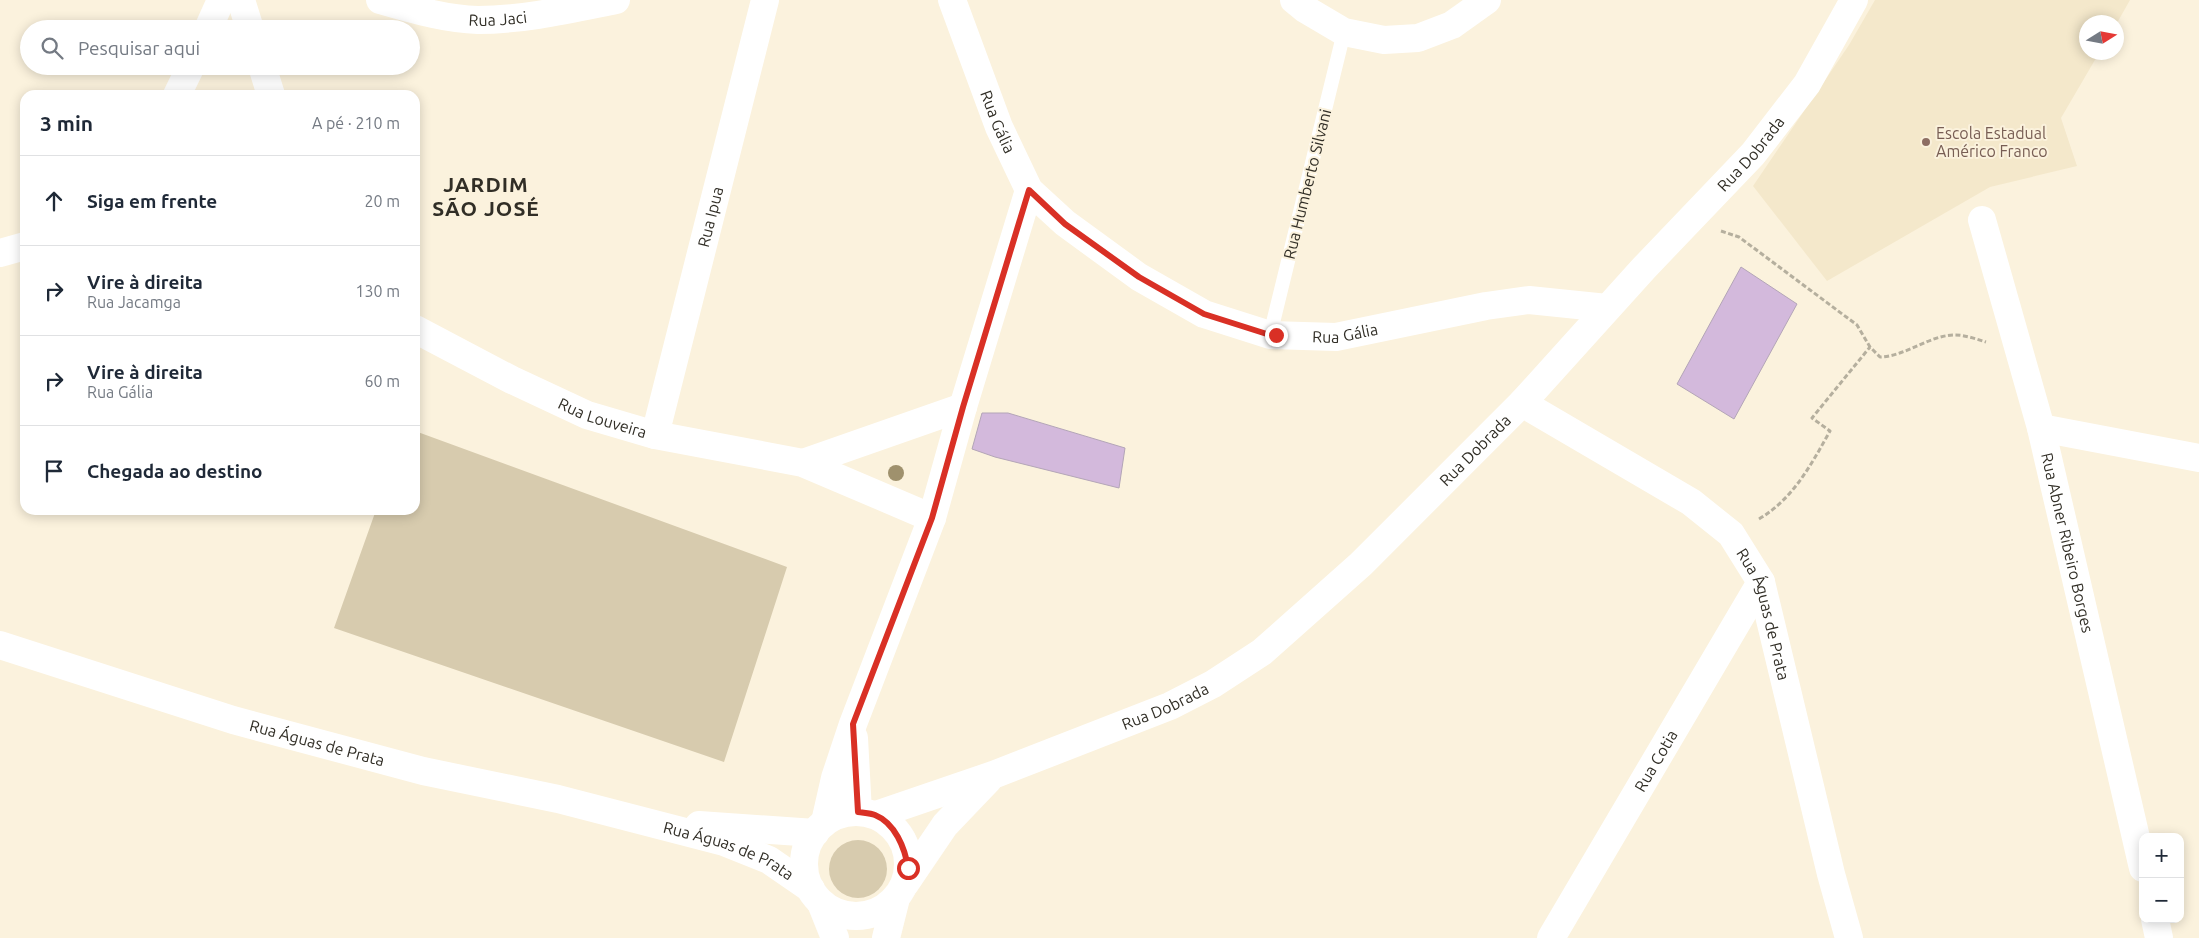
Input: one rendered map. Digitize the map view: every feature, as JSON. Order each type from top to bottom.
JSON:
[{"type":"street","points":[[212,20],[221,0]]},
{"type":"street","points":[[241,0],[247,20]]},
{"type":"street","name":"Rua Jaci","points":[[380,0],[432,14],[478,20],[552,13],[616,0]]},
{"type":"street","points":[[741,0],[746,5],[762,12]]},
{"type":"street","name":"Rua Gália","points":[[952,0],[999,127],[1029,190],[1065,224],[1139,277],[1204,314],[1270,335],[1336,337],[1486,306],[1529,300],[1607,308]]},
{"type":"street","points":[[1294,0],[1305,9],[1344,32],[1384,40],[1418,38],[1452,25],[1487,0]]},
{"type":"street","name":"Rua Dobrada","points":[[867,813],[993,775],[1170,706],[1213,684],[1262,652],[1361,564],[1522,402],[1607,308],[1753,154],[1807,84],[1854,0]]},
{"type":"street","name":"Rua Ipua","points":[[655,435],[762,12]]},
{"type":"street","points":[[179,90],[187,75]]},
{"type":"street","points":[[265,75],[269,90]]},
{"type":"street","points":[[835,938],[805,876],[804,861],[807,846],[820,828],[853,724],[932,518],[963,407],[1029,190]]},
{"type":"street","name":"Rua Abner Ribeiro Borges","points":[[1982,220],[2041,428],[2139,851]]},
{"type":"street","points":[[0,253],[20,247]]},
{"type":"street","name":"Rua Louveira","points":[[420,332],[512,380],[587,415],[655,435],[803,463],[932,518]]},
{"type":"street","name":"Rua Águas de Prata","points":[[1522,402],[1691,502],[1731,534],[1761,582],[1831,874],[1849,938]]},
{"type":"street","points":[[803,463],[963,407]]},
{"type":"street","points":[[2041,428],[2199,458]]},
{"type":"street","name":"Rua Cotia","points":[[1551,938],[1761,582]]},
{"type":"street","name":"Rua Águas de Prata","points":[[0,646],[243,723],[423,771],[558,799],[640,822],[724,842],[769,860],[816,896]]},
{"type":"street","points":[[853,724],[867,813]]},
{"type":"street","name":"Rua Dobrada","points":[[900,891],[944,825],[993,775]]},
{"type":"street","points":[[820,828],[841,814],[867,813],[894,831],[905,850],[908,868],[886,938]]},
{"type":"street","name":"Rua Águas de Prata","points":[[640,822],[768,828],[820,828]]},
{"type":"street","points":[[816,896],[836,913],[852,916],[869,915],[884,909],[900,891]]},
{"type":"street","points":[[2155,923],[2159,938]]},
{"type":"lane","name":"Rua Humberto Silvani","points":[[1270,335],[1344,32]]},
{"type":"path","points":[[1690,221],[1739,237],[1857,325],[1870,347],[1880,357],[1894,356],[1942,337],[1962,335],[2019,353]]},
{"type":"path","points":[[1731,534],[1775,509],[1802,480],[1830,431],[1812,418],[1870,347]]},
{"type":"shaded area","name":"Escola Estadual Américo Franco","points":[[1875,0],[2130,0],[2122,15],[2079,15],[2079,60],[2095,60],[2061,118],[2077,166],[1990,187],[1827,281],[1753,186],[1849,45]]},
{"type":"shaded area","points":[[420,433],[787,567],[724,762],[334,628],[374,515],[420,515]]},
{"type":"shaded area","points":[[852,840],[864,840],[879,848],[887,863],[887,875],[879,890],[864,898],[852,898],[837,890],[829,875],[829,863],[837,848]]},
{"type":"building","points":[[1741,267],[1797,304],[1734,419],[1677,384]]},
{"type":"building","points":[[982,413],[1008,413],[1125,448],[1119,488],[995,457],[972,449]]},
{"type":"place","name":"Escola Estadual Américo Franco","points":[[1926,142]]},
{"type":"district","name":"JARDIM SÃO JOSÉ","points":[[486,197]]},
{"type":"route","points":[[908,868],[905,850],[894,831],[876,815],[858,812],[853,724],[932,518],[963,407],[1029,190],[1065,224],[1139,277],[1204,314],[1270,335],[1276,335]]}]
